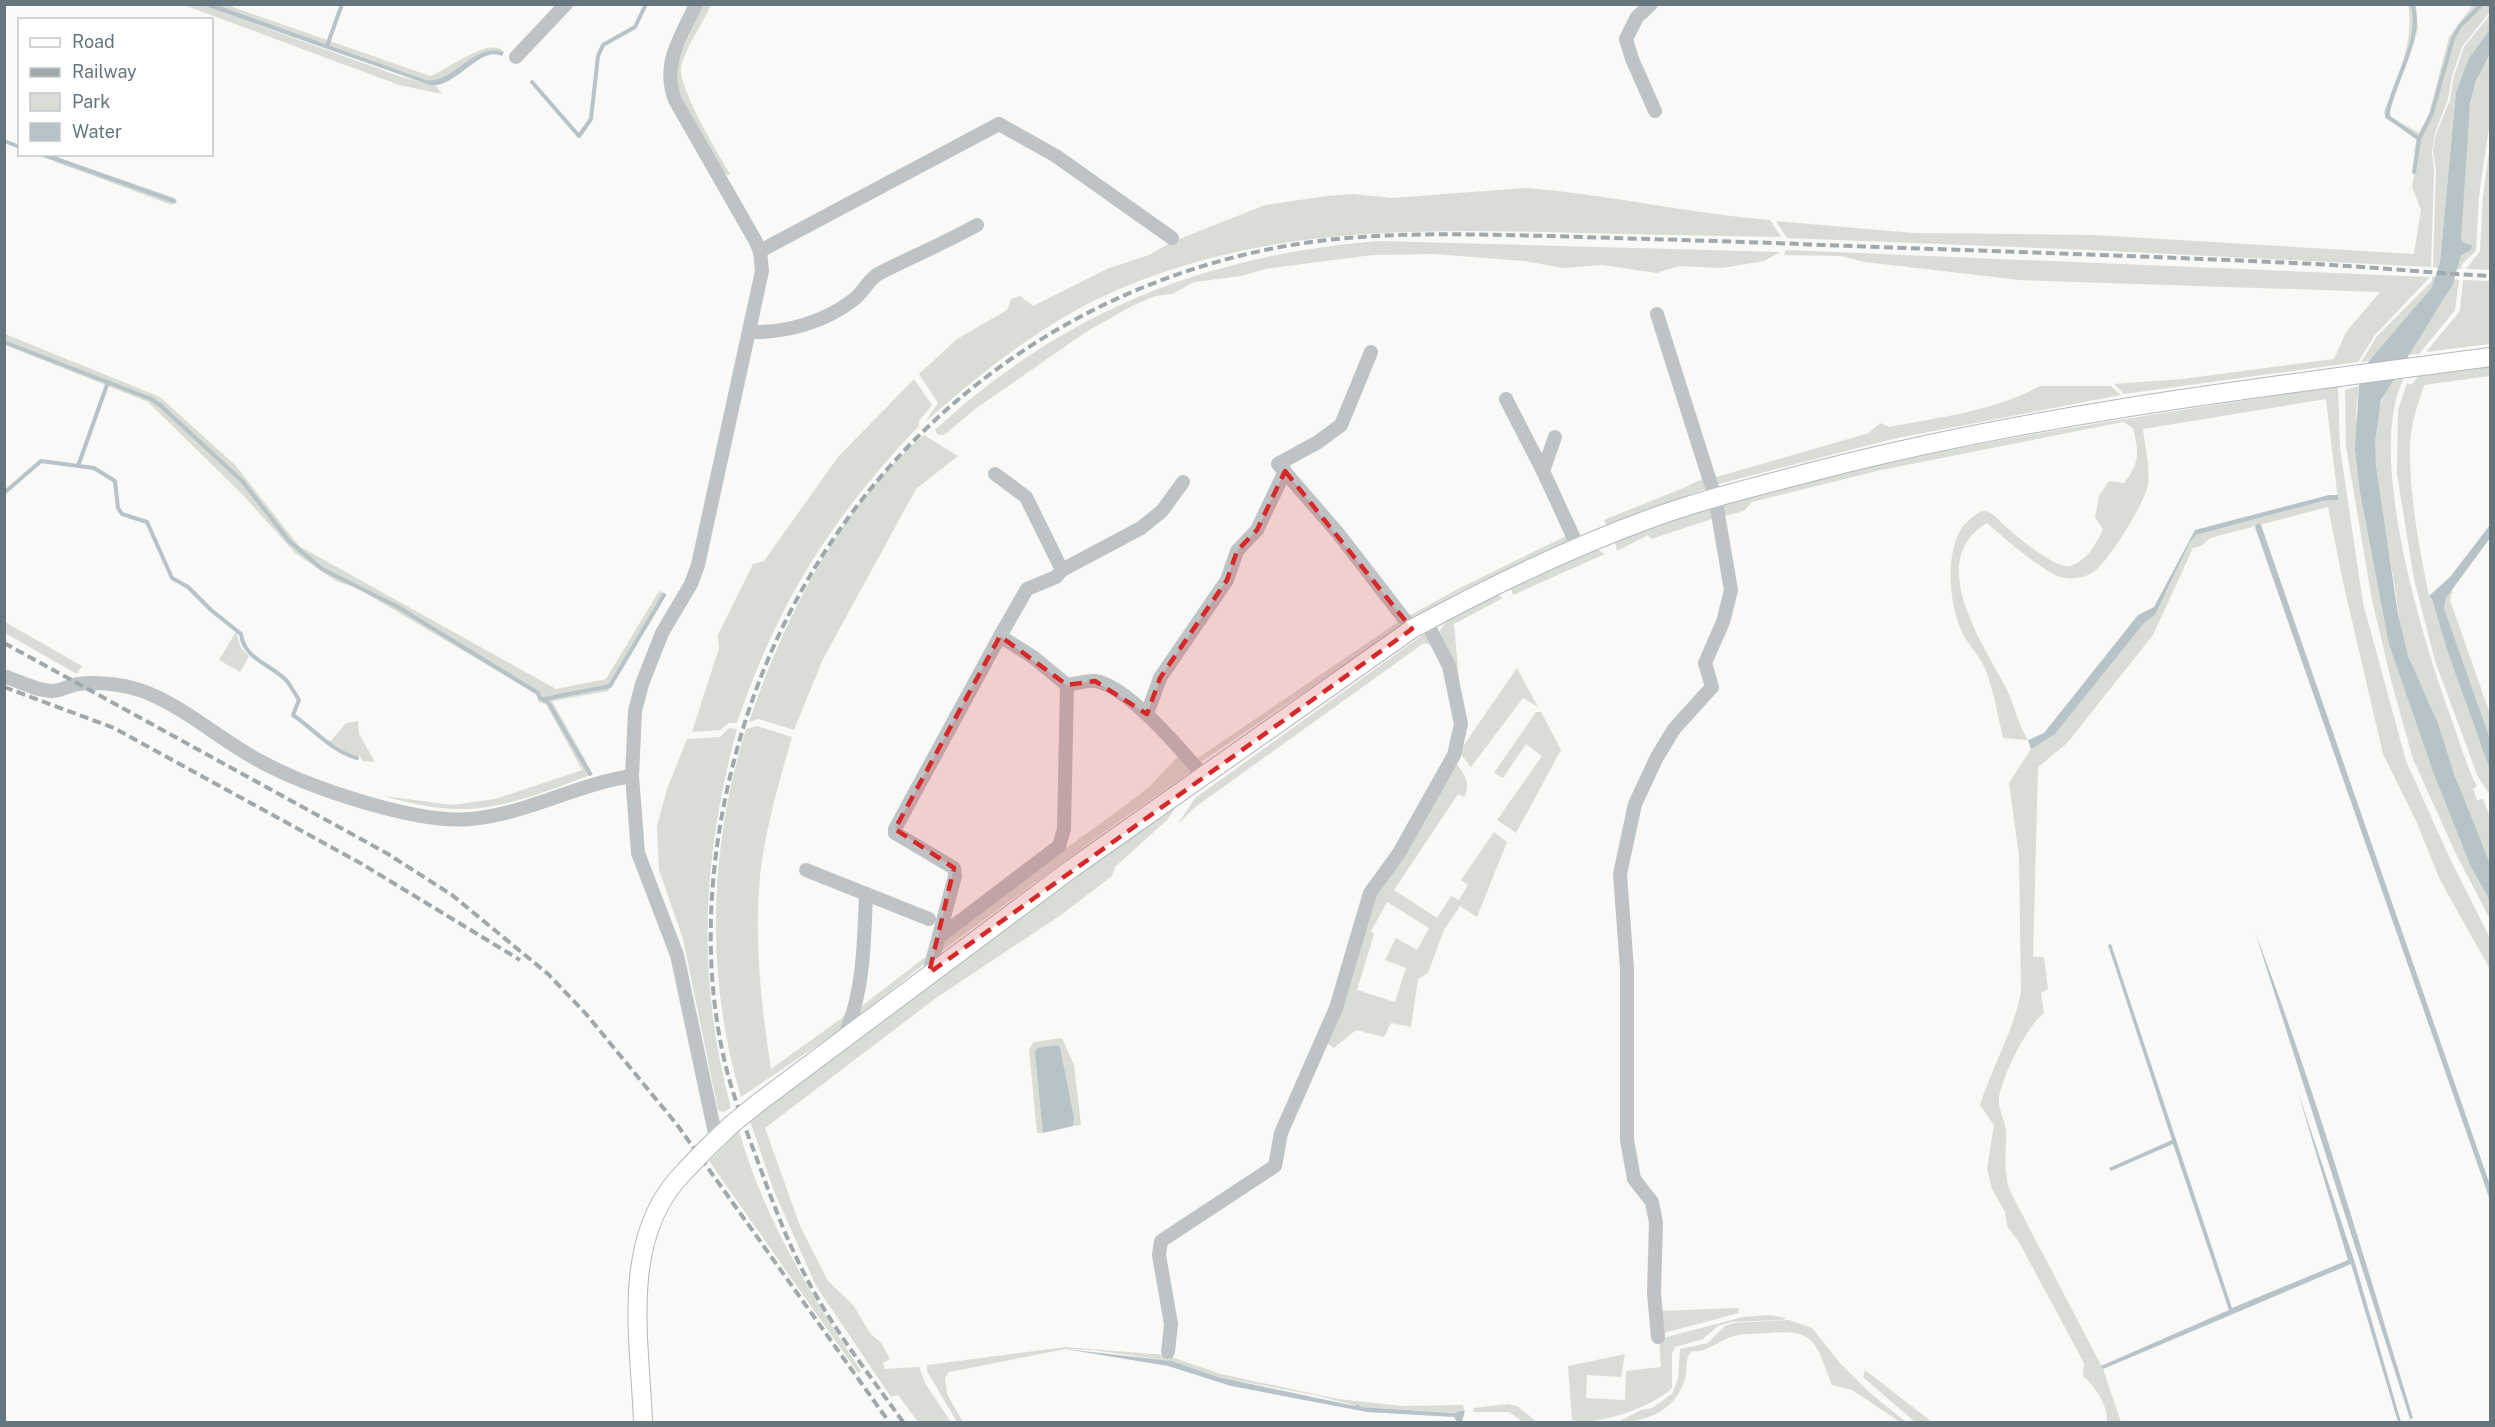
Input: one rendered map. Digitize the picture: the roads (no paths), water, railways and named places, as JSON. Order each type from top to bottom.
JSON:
[{"type":"main road","points":[[643,1422],[638,1285],[640,1255],[662,1203],[674,1182],[731,1125],[929,973],[1203,775],[1419,625],[1578,547],[1715,497],[1879,455],[2023,425],[2184,397],[2490,357]]},
{"type":"street","points":[[516,57],[566,4]]},
{"type":"street","points":[[696,4],[673,55],[669,83],[675,100],[723,180],[760,251],[762,271],[698,566],[691,584],[658,642],[642,684],[635,711],[632,776],[638,853],[677,955],[711,1144]]},
{"type":"street","points":[[1651,4],[1637,16],[1626,39],[1632,59],[1655,111]]},
{"type":"street","points":[[760,251],[999,124],[1056,156],[1172,238]]},
{"type":"street","points":[[750,332],[768,333],[837,313],[856,298],[875,276],[977,225]]},
{"type":"street","points":[[1657,314],[1715,497],[1731,590],[1723,622],[1705,663],[1712,687],[1674,729],[1657,757],[1635,804],[1620,874],[1627,969],[1627,1140],[1634,1179],[1652,1202],[1656,1223],[1654,1293],[1658,1337]]},
{"type":"street","points":[[1168,1352],[1171,1324],[1159,1255],[1161,1241],[1275,1166],[1281,1132],[1336,1008],[1370,893],[1399,853],[1454,754],[1461,724],[1449,666],[1419,625],[1278,464],[1318,442],[1341,425],[1371,352]]},
{"type":"street","points":[[1506,399],[1578,547]]},
{"type":"street","points":[[1543,471],[1555,436]]},
{"type":"street","points":[[1147,714],[1160,678],[1227,580],[1237,551],[1257,530],[1285,471]]},
{"type":"street","points":[[995,474],[1026,497],[1062,570]]},
{"type":"street","points":[[929,973],[955,876],[954,868],[932,852],[895,833],[895,830],[1027,589],[1056,577],[1062,570],[1141,528],[1161,511],[1183,482]]},
{"type":"street","points":[[1000,636],[1033,657],[1067,685],[1095,681],[1116,691],[1147,714],[1203,775]]},
{"type":"street","points":[[4,676],[52,691],[77,684],[97,683],[149,693],[258,761],[297,779],[429,819],[462,819],[498,814],[560,797],[593,783],[632,776]]},
{"type":"street","points":[[939,937],[1059,846],[1064,829],[1067,685]]},
{"type":"street","points":[[807,870],[929,919]]},
{"type":"street","points":[[844,1038],[858,999],[863,969],[866,894]]},
{"type":"water","points":[[202,5],[217,5],[426,80],[446,75],[483,52],[493,50],[504,52],[502,56],[494,54],[485,56],[449,81],[430,85]]},
{"type":"water","points":[[2490,29],[2490,53],[2476,81],[2470,104],[2461,238],[2463,242],[2472,245],[2471,250],[2461,255],[2453,284],[2381,400],[2375,442],[2376,467],[2398,614],[2408,656],[2437,721],[2455,776],[2490,864],[2490,901],[2470,865],[2435,777],[2389,644],[2360,492],[2355,449],[2359,386],[2369,361],[2432,287],[2440,262],[2456,92],[2469,58]]},
{"type":"water","points":[[2329,495],[2338,495],[2338,500],[2323,501],[2196,535],[2190,542],[2155,615],[2144,623],[2055,734],[2031,749],[2028,740],[2044,733],[2138,615],[2154,607],[2195,530]]},
{"type":"water","points":[[2258,523],[2261,525],[2490,1185],[2490,1200],[2255,527]]},
{"type":"water","points":[[2490,525],[2490,538],[2446,598],[2444,608],[2490,739],[2490,770],[2447,650],[2432,599],[2429,596],[2450,577]]},
{"type":"water","points":[[2255,932],[2338,1174],[2413,1418],[2410,1419]]},
{"type":"water","points":[[2111,944],[2232,1308],[2348,1260],[2297,1089],[2355,1263],[2401,1422],[2398,1422],[2351,1264],[2103,1369],[2101,1366],[2229,1310],[2173,1144],[2111,1171],[2109,1168],[2172,1140],[2108,945]]},
{"type":"water","points":[[1057,1045],[1060,1047],[1074,1117],[1073,1126],[1043,1133],[1035,1052],[1037,1048]]},
{"type":"water","points":[[1065,1349],[1172,1361],[1218,1377],[1355,1406],[1358,1404],[1360,1407],[1454,1413],[1465,1410],[1462,1422],[1457,1422],[1454,1417],[1367,1412],[1231,1386],[1168,1366]]},
{"type":"waterway","points":[[327,46],[342,4]]},
{"type":"waterway","points":[[532,82],[579,136],[591,119],[598,56],[603,45],[635,27],[646,4]]},
{"type":"waterway","points":[[2412,4],[2415,17],[2411,46],[2387,116],[2419,139]]},
{"type":"waterway","points":[[2414,172],[2419,139],[2432,113],[2453,38],[2460,26],[2482,4]]},
{"type":"waterway","points":[[4,141],[18,146]]},
{"type":"waterway","points":[[48,156],[174,201]]},
{"type":"waterway","points":[[4,342],[151,399],[160,405],[243,482],[289,541],[322,569],[398,607],[538,693],[540,698],[548,702],[590,774]]},
{"type":"waterway","points":[[78,466],[108,382]]},
{"type":"waterway","points":[[4,493],[41,461],[94,468],[115,481],[118,508],[122,514],[147,522],[172,578],[188,587],[211,610],[241,634],[243,642],[252,655],[286,680],[299,700],[293,715],[331,745],[357,758]]},
{"type":"waterway","points":[[544,699],[610,686],[664,595]]},
{"type":"railway","points":[[903,1422],[815,1294],[792,1248],[745,1128],[727,1071],[718,1028],[713,984],[711,940],[716,852],[723,808],[745,722],[779,635],[823,554],[878,480],[940,415],[1012,359],[1090,312],[1175,275],[1265,250],[1371,236],[1550,236],[1755,242],[2253,261],[2490,276]]},
{"type":"railway","points":[[4,643],[388,854],[452,895],[548,974],[587,1015],[678,1126],[889,1422]]},
{"type":"railway","points":[[4,687],[114,728],[362,864],[520,960]]}]
